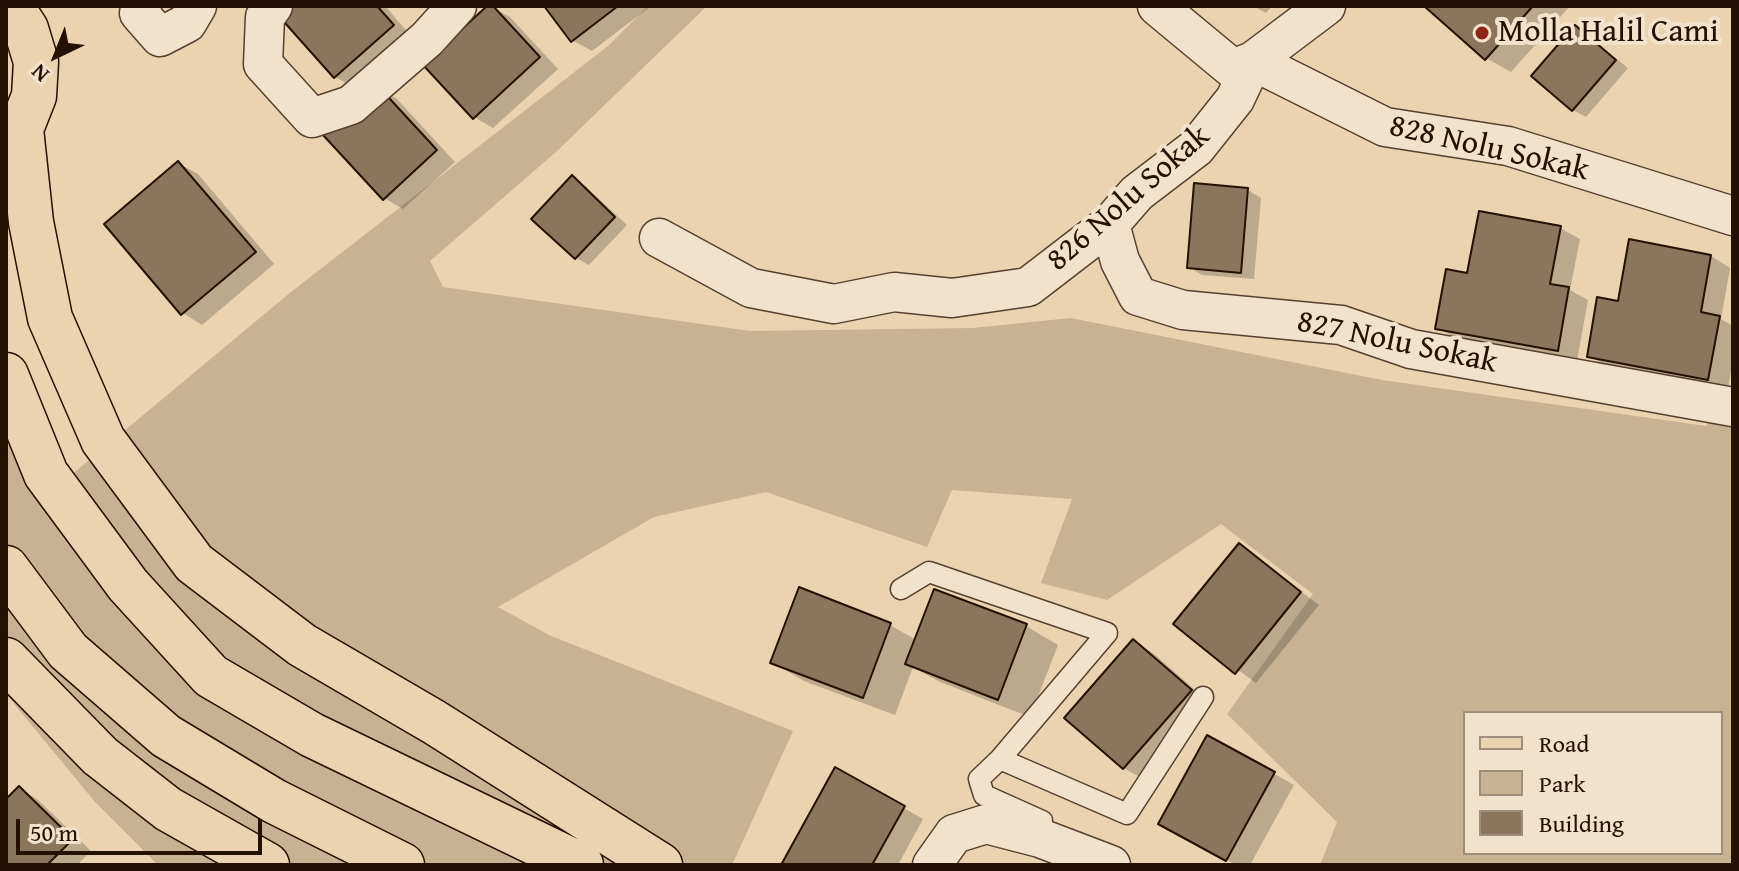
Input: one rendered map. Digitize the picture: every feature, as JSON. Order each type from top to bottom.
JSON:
[{"type":"main road","points":[[29,17],[36,62],[34,96],[14,138],[50,318],[103,440],[194,563],[302,645],[434,722],[660,865]]},
{"type":"main road","points":[[6,375],[46,474],[128,585],[211,676],[312,735],[581,865]]},
{"type":"main road","points":[[6,568],[68,651],[166,736],[274,801],[402,865]]},
{"type":"main road","points":[[6,660],[100,756],[168,809],[267,865]]},
{"type":"street","points":[[142,6],[139,13],[160,37],[187,23],[197,6]]},
{"type":"street","points":[[273,6],[265,17],[263,64],[312,118],[351,105],[427,39],[457,6]]},
{"type":"street","points":[[1157,6],[1233,69],[1253,61]]},
{"type":"street","name":"826 Nolu Sokak","points":[[659,238],[751,288],[834,304],[894,292],[952,298],[1028,287],[1110,224],[1137,193],[1196,148],[1235,99],[1253,61],[1326,6]]},
{"type":"street","name":"828 Nolu Sokak","points":[[1253,61],[1385,127],[1508,146],[1733,216]]},
{"type":"street","name":"827 Nolu Sokak","points":[[1110,224],[1120,261],[1138,296],[1168,305],[1341,325],[1411,349],[1733,407]]},
{"type":"street","points":[[932,865],[954,834],[986,824],[1040,838],[1111,865]]},
{"type":"lane","points":[[901,589],[929,572],[1107,633],[1000,759],[979,779],[984,795],[1042,821],[1040,838]]},
{"type":"lane","points":[[1000,759],[1127,814],[1203,697]]},
{"type":"green space","points":[[648,6],[707,6],[556,152],[430,261],[443,287],[750,331],[973,328],[1071,318],[1382,380],[1706,426],[1733,388],[1733,865],[1320,865],[1337,822],[1227,714],[1313,594],[1221,524],[1107,600],[1041,583],[1072,499],[952,490],[927,547],[766,492],[654,517],[498,607],[551,636],[793,731],[732,865],[156,863],[95,802],[6,694],[6,421],[46,496],[291,292],[608,46]]},
{"type":"building","points":[[286,6],[377,6],[394,25],[334,78],[277,14]]},
{"type":"building","points":[[487,6],[493,6],[540,57],[473,119],[423,65]]},
{"type":"building","points":[[544,6],[618,6],[571,42]]},
{"type":"building","name":"Molla Halil Cami","points":[[1424,6],[1533,6],[1485,60]]},
{"type":"building","points":[[1575,25],[1616,60],[1572,111],[1531,76]]},
{"type":"building","points":[[378,86],[437,150],[383,200],[323,135]]},
{"type":"building","points":[[178,161],[256,252],[181,315],[104,224]]},
{"type":"building","points":[[572,175],[615,217],[575,259],[531,219]]},
{"type":"building","points":[[1194,183],[1248,188],[1241,273],[1187,268]]},
{"type":"building","points":[[1479,211],[1561,226],[1550,284],[1569,287],[1558,351],[1435,329],[1446,269],[1467,273]]},
{"type":"building","points":[[1629,239],[1711,255],[1701,312],[1720,316],[1708,380],[1587,357],[1597,297],[1618,301]]},
{"type":"building","points":[[1239,543],[1301,592],[1235,674],[1173,624]]},
{"type":"building","points":[[799,587],[891,623],[863,698],[770,663]]},
{"type":"building","points":[[934,589],[1027,624],[998,700],[905,664]]},
{"type":"building","points":[[1133,639],[1192,690],[1123,769],[1064,718]]},
{"type":"building","points":[[1207,735],[1275,772],[1226,861],[1158,824]]},
{"type":"building","points":[[835,767],[905,806],[872,865],[781,865]]},
{"type":"building","points":[[19,786],[73,839],[47,865],[6,865],[6,799]]},
{"type":"place","name":"Molla Halil Cami","points":[[1482,33]]}]
